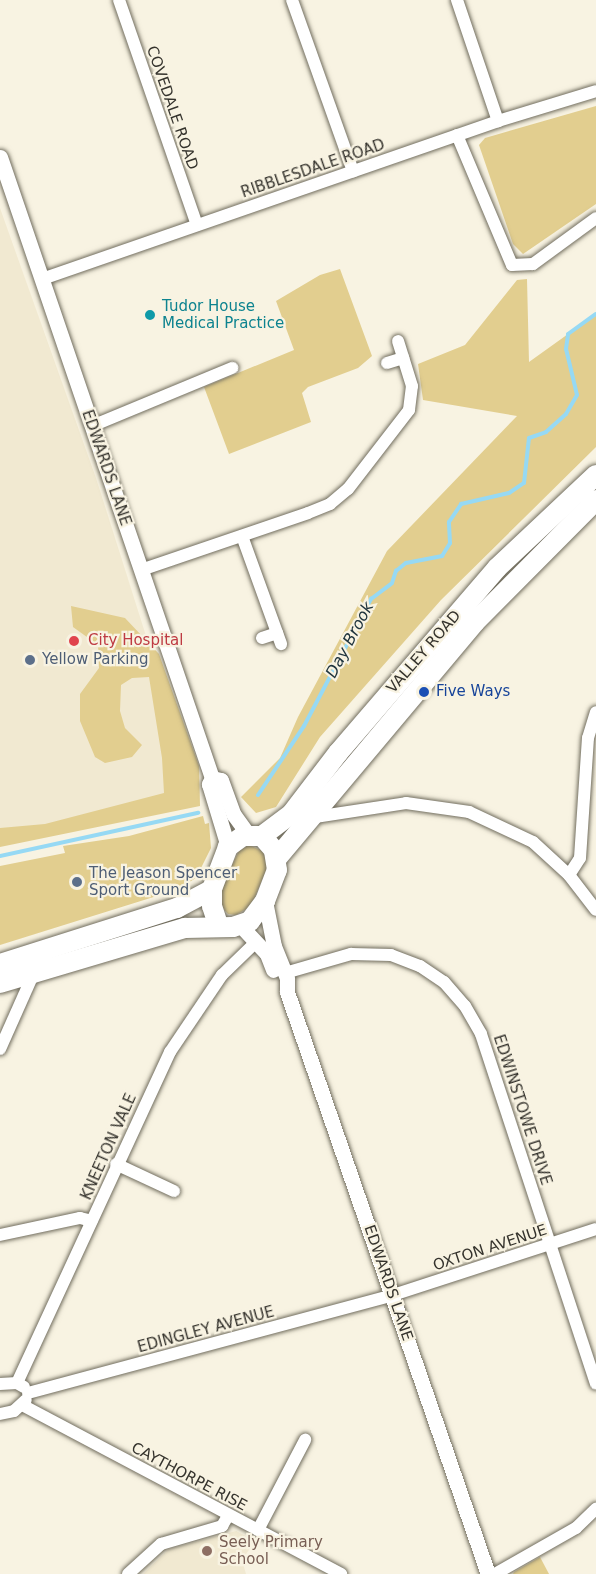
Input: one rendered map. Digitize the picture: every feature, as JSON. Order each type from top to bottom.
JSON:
[{"type":"highway","name":"VALLEY ROAD","points":[[228,847],[255,835],[292,813],[338,753],[497,568],[596,475]]},
{"type":"highway","name":"VALLEY ROAD","points":[[277,858],[315,817],[379,733],[475,622],[596,500]]},
{"type":"highway","points":[[0,983],[33,975],[165,933],[218,924],[240,925],[250,921],[265,900],[277,858],[255,835]]},
{"type":"highway","points":[[218,924],[212,906],[212,889],[228,847]]},
{"type":"highway","points":[[0,964],[177,908],[212,889]]},
{"type":"street","name":"COVEDALE ROAD","points":[[119,0],[197,225]]},
{"type":"street","points":[[292,0],[353,171]]},
{"type":"street","points":[[457,0],[498,121]]},
{"type":"street","name":"RIBBLESDALE ROAD","points":[[42,279],[498,121],[596,91]]},
{"type":"street","points":[[457,135],[512,265],[533,264],[596,218]]},
{"type":"street","name":"EDWARDS LANE","points":[[0,157],[212,778],[209,784],[228,847]]},
{"type":"street","points":[[141,570],[330,504],[348,489],[409,410],[412,386],[398,341]]},
{"type":"street","points":[[387,363],[403,357]]},
{"type":"street","points":[[92,426],[232,369]]},
{"type":"street","points":[[242,536],[279,638],[262,638]]},
{"type":"street","points":[[569,874],[580,858],[587,749],[596,712]]},
{"type":"street","name":"EDWARDS LANE","points":[[212,778],[221,780],[234,815],[255,835]]},
{"type":"street","points":[[315,817],[406,803],[470,812],[533,842],[569,874],[596,910]]},
{"type":"street","name":"EDWARDS LANE","points":[[265,900],[274,946],[285,973],[286,992]]},
{"type":"street","name":"EDWARDS LANE","points":[[240,925],[256,942],[286,992],[488,1574]]},
{"type":"street","name":"KNEETON VALE","points":[[17,1383],[116,1164],[170,1052],[222,975],[256,942]]},
{"type":"street","name":"EDWINSTOWE DRIVE","points":[[285,973],[365,952],[391,955],[420,966],[444,982],[481,1034],[596,1384]]},
{"type":"street","points":[[0,1048],[33,975]]},
{"type":"street","points":[[116,1164],[174,1191]]},
{"type":"street","points":[[0,1235],[80,1218],[92,1221]]},
{"type":"street","name":"OXTON AVENUE","points":[[393,1295],[596,1229]]},
{"type":"street","name":"EDINGLEY AVENUE","points":[[28,1393],[393,1295]]},
{"type":"street","points":[[0,1384],[17,1383],[28,1393],[24,1406],[0,1414]]},
{"type":"street","name":"CAYTHORPE RISE","points":[[24,1406],[341,1574]]},
{"type":"street","points":[[258,1530],[305,1440]]},
{"type":"street","points":[[495,1574],[576,1528],[596,1509]]},
{"type":"street","points":[[128,1574],[161,1544],[222,1526],[228,1515]]},
{"type":"shaded area","points":[[596,106],[596,204],[523,254],[513,244],[479,145],[485,138]]},
{"type":"shaded area","name":"City Hospital","points":[[0,208],[96,478],[199,803],[0,845]]},
{"type":"shaded area","points":[[340,269],[372,356],[358,368],[308,387],[302,393],[311,422],[229,454],[204,387],[294,350],[276,301],[320,275]]},
{"type":"shaded area","points":[[527,279],[529,362],[596,314],[596,447],[441,600],[320,737],[276,807],[256,813],[241,797],[280,758],[298,717],[387,551],[517,416],[423,400],[418,364],[465,345],[517,280]]},
{"type":"shaded area","points":[[71,606],[125,618],[159,654],[199,766],[200,806],[0,847],[0,828],[45,824],[164,793],[162,758],[149,677],[132,678],[121,685],[120,711],[125,728],[142,745],[132,757],[105,763],[95,757],[80,721],[80,694],[99,668],[98,645],[73,627]]},
{"type":"shaded area","points":[[203,816],[205,824],[209,823],[211,848],[196,878],[176,890],[0,945],[0,866],[65,853],[63,846],[129,836]]},
{"type":"shaded area","points":[[249,845],[263,851],[268,866],[251,906],[236,915],[228,914],[221,906],[219,891],[239,851]]},
{"type":"shaded area","name":"Seely Primary School","points":[[236,1531],[255,1541],[242,1560],[246,1574],[143,1574],[169,1549]]},
{"type":"shaded area","points":[[540,1557],[549,1574],[513,1574],[514,1572]]},
{"type":"waterway","name":"Day Brook","points":[[258,795],[304,726],[371,599],[392,583],[396,571],[406,563],[442,556],[450,543],[449,522],[461,504],[509,493],[524,483],[529,438],[546,432],[566,414],[577,395],[566,349],[568,334],[596,314]]},
{"type":"waterway","name":"Day Brook","points":[[0,856],[198,813]]},
{"type":"place","name":"Tudor House Medical Practice","points":[[150,315]]},
{"type":"place","name":"City Hospital","points":[[74,641]]},
{"type":"place","name":"Yellow Parking","points":[[30,660]]},
{"type":"place","name":"Five Ways","points":[[424,692]]},
{"type":"place","name":"The Jeason Spencer Sport Ground","points":[[77,882]]},
{"type":"place","name":"Seely Primary School","points":[[207,1551]]}]
